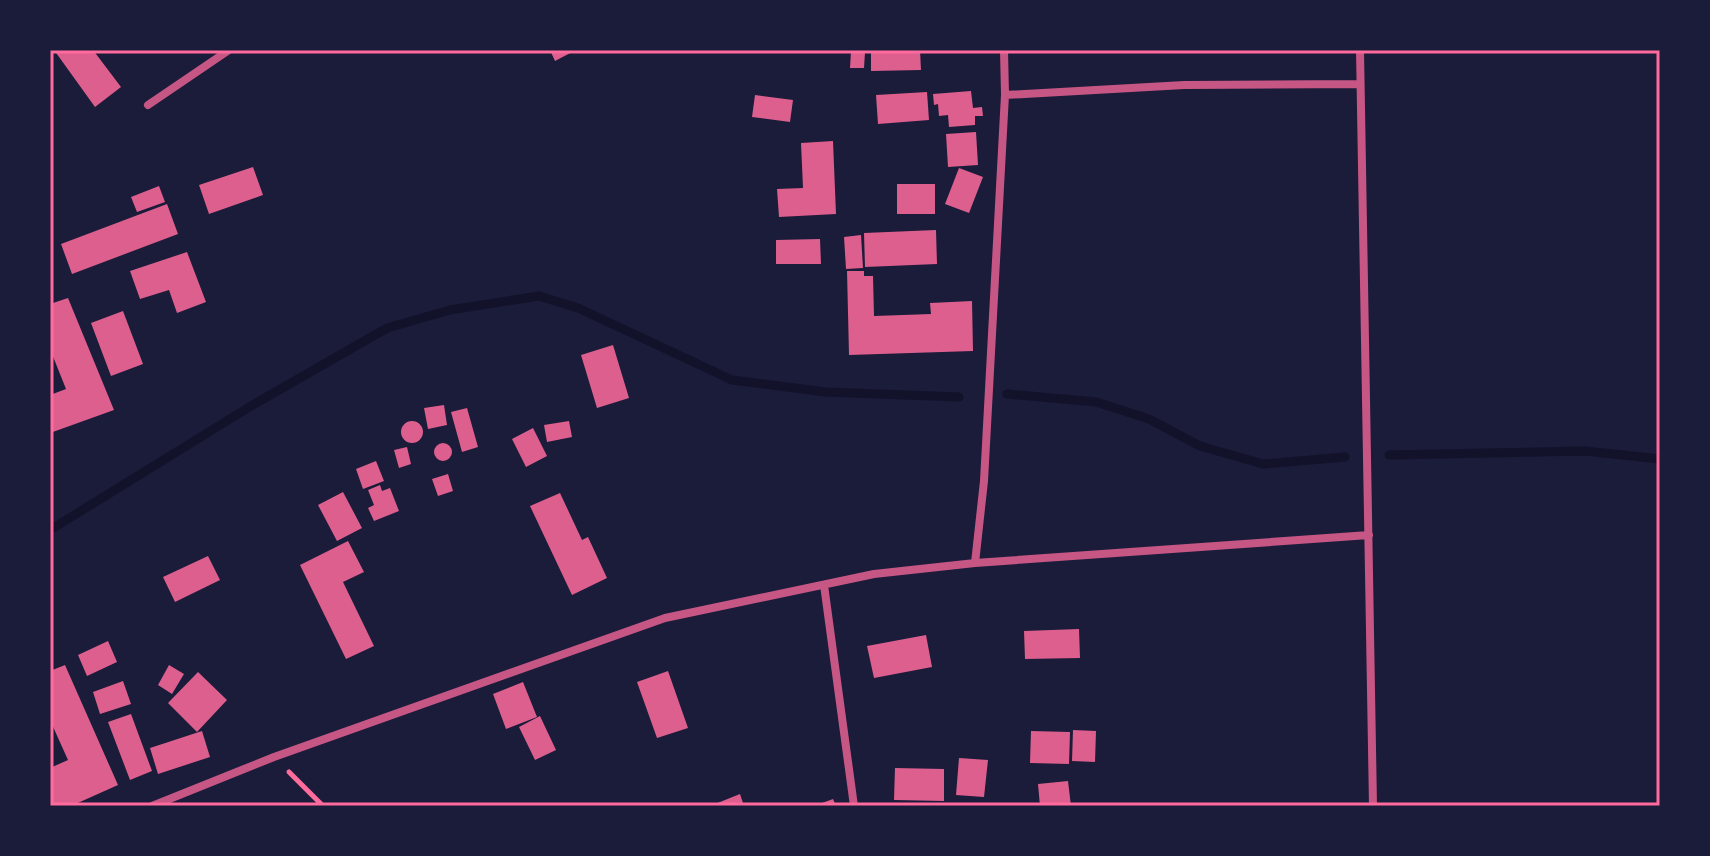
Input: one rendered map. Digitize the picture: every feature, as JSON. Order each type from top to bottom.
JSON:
[{"type":"street","points":[[148,105],[229,50]]},
{"type":"street","points":[[975,563],[985,466],[1005,95],[1004,50]]},
{"type":"street","points":[[1360,50],[1373,806]]},
{"type":"street","points":[[1005,95],[1184,85],[1360,84]]},
{"type":"street","points":[[152,806],[274,757],[665,618],[874,574],[975,563],[1369,535]]},
{"type":"street","points":[[824,585],[854,806]]},
{"type":"path","points":[[274,757],[323,806]]},
{"type":"building","points":[[54,50],[93,50],[121,87],[95,107]]},
{"type":"building","points":[[550,50],[576,50],[555,61]]},
{"type":"building","points":[[871,50],[920,50],[921,70],[871,71]]},
{"type":"building","points":[[851,51],[865,52],[864,68],[850,68]]},
{"type":"building","points":[[971,91],[973,108],[982,107],[983,116],[975,116],[975,125],[949,127],[948,115],[939,116],[933,94]]},
{"type":"building","points":[[927,92],[929,120],[878,124],[876,95]]},
{"type":"building","points":[[755,95],[793,100],[790,122],[752,117]]},
{"type":"building","points":[[976,132],[978,165],[948,167],[946,134]]},
{"type":"building","points":[[833,141],[836,214],[779,217],[777,189],[803,188],[801,143]]},
{"type":"building","points":[[253,167],[263,195],[209,214],[199,185]]},
{"type":"building","points":[[959,168],[983,177],[969,213],[945,204]]},
{"type":"building","points":[[897,184],[935,184],[935,214],[897,214]]},
{"type":"building","points":[[159,186],[165,202],[137,212],[131,197]]},
{"type":"building","points":[[167,204],[178,234],[72,274],[61,244]]},
{"type":"building","points":[[936,230],[937,264],[865,267],[864,233]]},
{"type":"building","points":[[861,235],[863,268],[846,269],[844,237]]},
{"type":"building","points":[[820,239],[821,264],[776,264],[776,240]]},
{"type":"building","points":[[187,252],[206,302],[177,313],[169,290],[140,299],[130,271]]},
{"type":"building","points":[[847,271],[864,271],[864,276],[873,276],[874,316],[931,314],[930,303],[972,301],[973,351],[849,355]]},
{"type":"building","points":[[68,298],[114,410],[50,433],[50,395],[66,389],[50,349],[50,304]]},
{"type":"building","points":[[123,311],[143,364],[111,376],[91,323]]},
{"type":"building","points":[[613,345],[629,398],[597,408],[581,355]]},
{"type":"building","points":[[444,405],[447,425],[428,429],[424,408]]},
{"type":"building","points":[[467,408],[478,447],[462,452],[451,412]]},
{"type":"building","points":[[412,421],[420,424],[423,432],[420,440],[412,443],[404,440],[401,432],[404,424]]},
{"type":"building","points":[[569,421],[572,437],[547,442],[544,425]]},
{"type":"building","points":[[533,428],[547,456],[526,467],[512,439]]},
{"type":"building","points":[[439,443],[447,443],[452,452],[450,459],[439,461],[434,456],[434,448]]},
{"type":"building","points":[[407,447],[411,464],[399,468],[394,450]]},
{"type":"building","points":[[376,461],[384,481],[363,489],[356,469]]},
{"type":"building","points":[[448,474],[453,491],[438,496],[432,479]]},
{"type":"building","points":[[380,485],[382,491],[390,488],[399,511],[374,521],[368,508],[374,505],[368,490]]},
{"type":"building","points":[[343,492],[362,528],[337,541],[318,505]]},
{"type":"building","points":[[560,493],[582,540],[588,537],[607,578],[572,595],[530,506]]},
{"type":"building","points":[[348,541],[364,572],[343,582],[374,646],[346,659],[300,565]]},
{"type":"building","points":[[208,556],[220,580],[175,602],[163,577]]},
{"type":"building","points":[[1079,629],[1080,658],[1025,659],[1024,631]]},
{"type":"building","points":[[926,635],[932,667],[874,678],[867,646]]},
{"type":"building","points":[[108,641],[117,662],[87,676],[78,655]]},
{"type":"building","points":[[65,665],[118,785],[71,806],[50,806],[50,768],[68,760],[50,720],[50,671]]},
{"type":"building","points":[[169,665],[184,674],[172,694],[158,685]]},
{"type":"building","points":[[668,671],[688,728],[657,738],[637,682]]},
{"type":"building","points":[[198,672],[227,700],[197,732],[168,703]]},
{"type":"building","points":[[123,681],[131,704],[100,714],[93,692]]},
{"type":"building","points":[[523,682],[537,717],[506,729],[493,694]]},
{"type":"building","points":[[131,714],[152,771],[130,780],[108,722]]},
{"type":"building","points":[[540,716],[556,750],[535,760],[519,727]]},
{"type":"building","points":[[1073,730],[1096,731],[1095,762],[1072,761]]},
{"type":"building","points":[[202,731],[210,757],[158,774],[150,748]]},
{"type":"building","points":[[1031,731],[1070,732],[1069,764],[1030,763]]},
{"type":"building","points":[[959,758],[988,760],[984,797],[956,795]]},
{"type":"building","points":[[895,768],[944,769],[944,801],[894,800]]},
{"type":"building","points":[[1068,781],[1071,806],[1040,806],[1038,784]]},
{"type":"building","points":[[740,794],[744,806],[710,806]]},
{"type":"building","points":[[833,799],[836,806],[814,806]]},
{"type":"waterway","points":[[50,530],[251,406],[387,328],[450,310],[539,296],[578,308],[732,380],[826,392],[959,397]]},
{"type":"waterway","points":[[1007,394],[1096,402],[1149,419],[1200,446],[1263,464],[1345,457]]},
{"type":"waterway","points":[[1389,455],[1585,451],[1660,459]]}]
